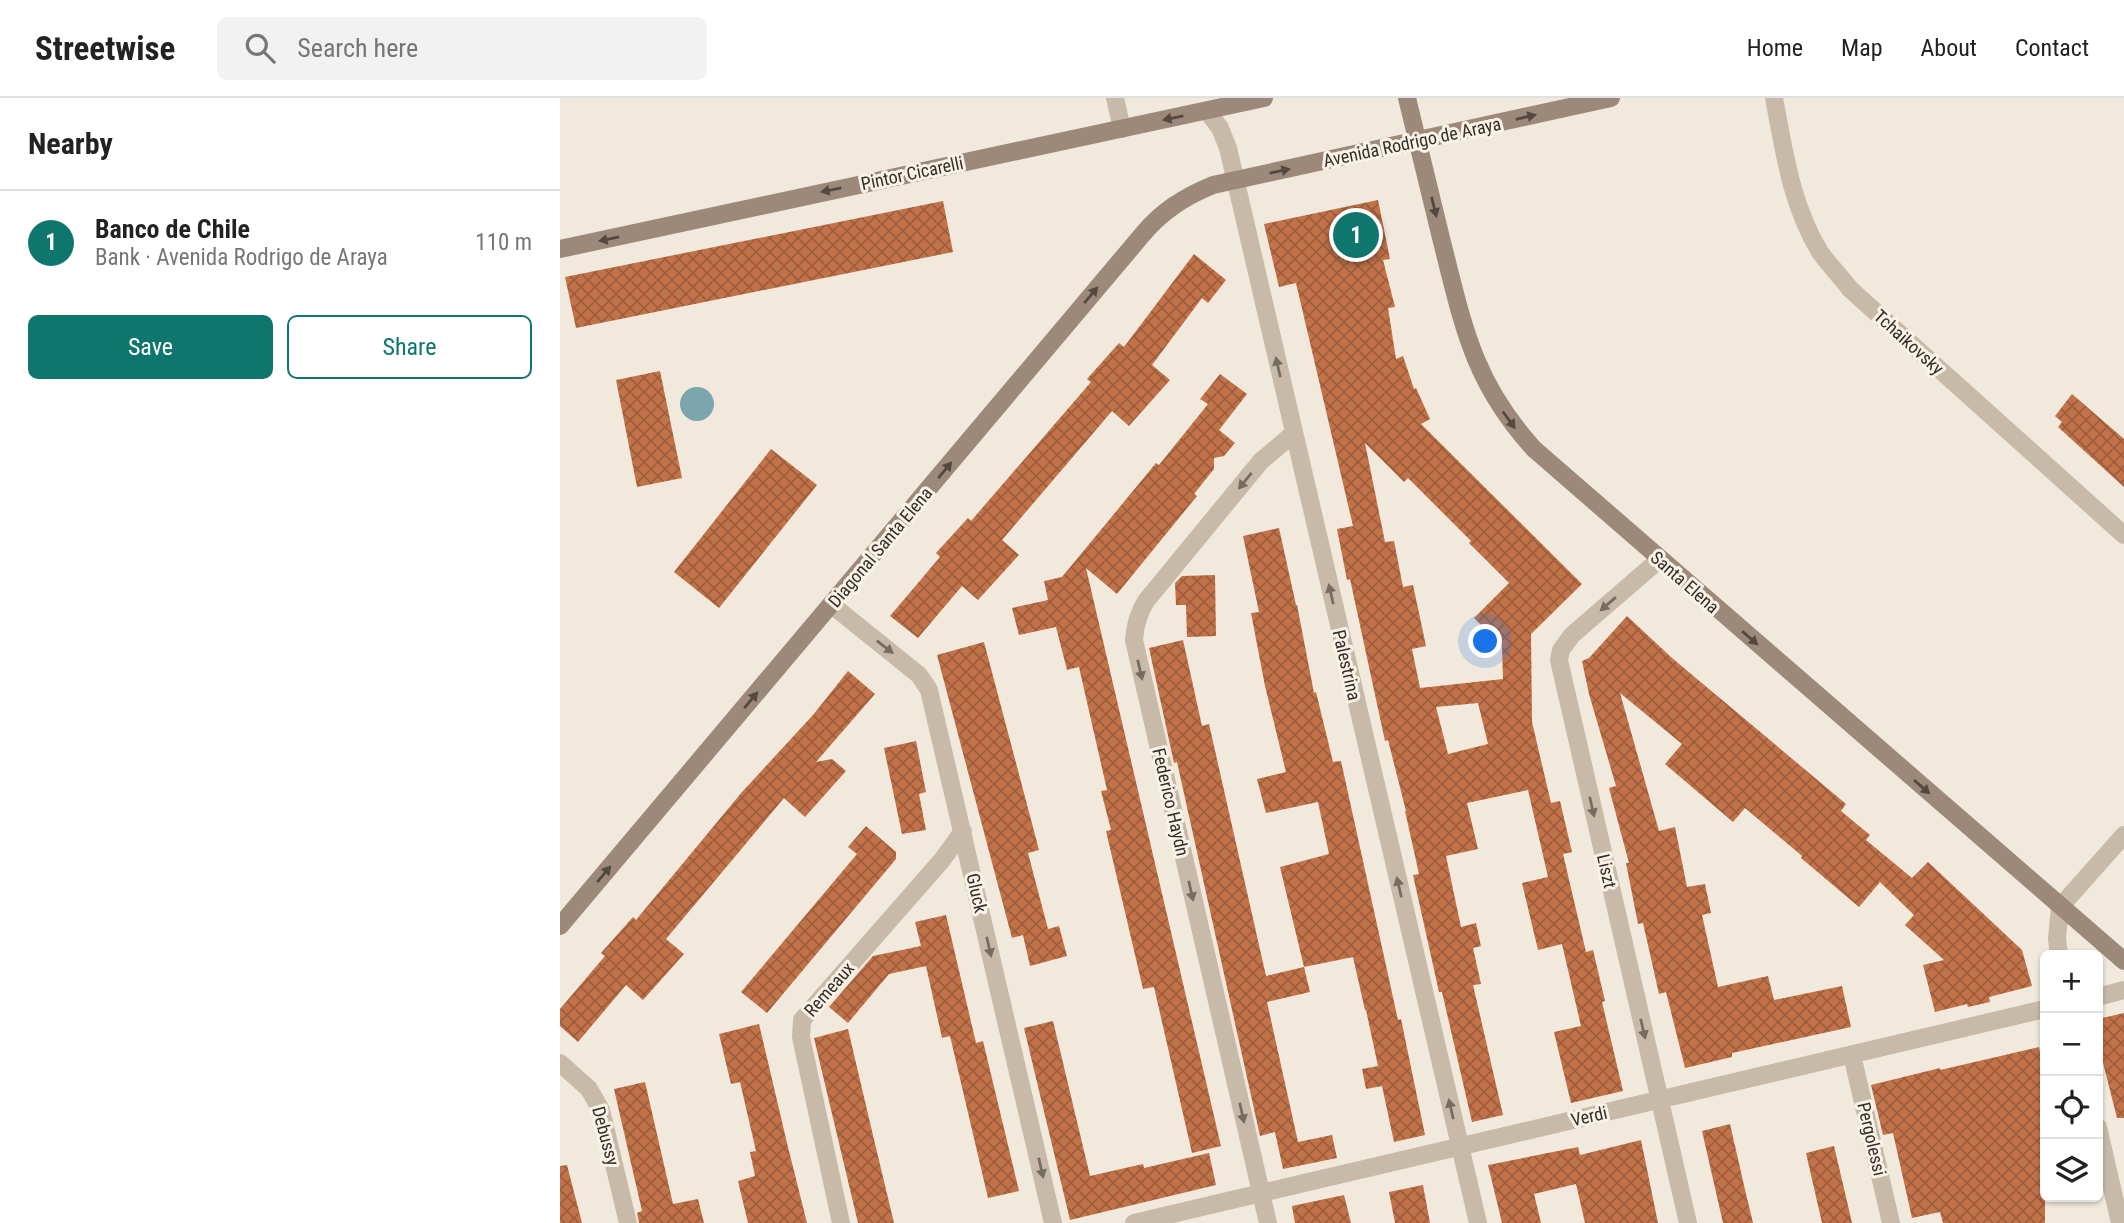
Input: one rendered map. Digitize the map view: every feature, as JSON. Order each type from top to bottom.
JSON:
[{"type":"street","points":[[1115,98],[1122,129]]},
{"type":"street","name":"Pintor Cicarelli","points":[[560,249],[1264,98]]},
{"type":"street","name":"Santa Elena","points":[[1407,98],[1468,342],[1486,383],[1516,429],[1534,449],[2124,961]]},
{"type":"street","name":"Avenida Rodrigo de Araya","points":[[1213,186],[1611,98]]},
{"type":"street","name":"Tchaikovsky","points":[[1774,98],[1799,209],[1821,252],[1850,289],[2124,535]]},
{"type":"street","name":"Palestrina","points":[[1207,111],[1220,128],[1228,149],[1478,1223]]},
{"type":"street","name":"Diagonal Santa Elena","points":[[560,926],[1156,218],[1173,205],[1213,186]]},
{"type":"street","name":"Federico Haydn","points":[[1268,1223],[1134,640],[1138,613],[1146,601],[1261,461],[1293,433]]},
{"type":"street","name":"Liszt","points":[[1660,559],[1572,635],[1561,650],[1559,660],[1688,1223]]},
{"type":"street","name":"Gluck","points":[[832,605],[911,668],[925,682],[932,699],[1054,1223]]},
{"type":"street","name":"Remeaux","points":[[841,1223],[801,1037],[802,1020],[942,860],[962,831]]},
{"type":"street","points":[[2058,950],[2060,907],[2124,835]]},
{"type":"street","points":[[2103,996],[2124,990]]},
{"type":"street","name":"Verdi","points":[[1134,1223],[2040,1010]]},
{"type":"street","name":"Pergolessi","points":[[1852,1055],[1891,1223]]},
{"type":"street","name":"Debussy","points":[[560,1063],[589,1089],[601,1110],[628,1223]]},
{"type":"street","points":[[2101,1139],[2120,1223]]},
{"type":"water","points":[[697,387],[709,392],[714,404],[709,416],[697,421],[685,416],[680,404],[685,392]]},
{"type":"building","points":[[1378,200],[1390,259],[1383,260],[1395,307],[1388,308],[1396,359],[1403,356],[1414,389],[1416,388],[1430,419],[1421,424],[1582,584],[1531,634],[1532,722],[1551,803],[1560,801],[1572,852],[1563,854],[1586,952],[1593,950],[1623,1091],[1571,1103],[1554,1032],[1581,1026],[1562,944],[1538,950],[1522,883],[1548,877],[1528,790],[1467,803],[1478,849],[1446,856],[1461,927],[1476,923],[1481,946],[1473,948],[1481,984],[1473,985],[1503,1115],[1472,1122],[1413,875],[1419,874],[1406,811],[1388,740],[1385,741],[1350,579],[1347,580],[1337,529],[1353,526],[1296,283],[1279,287],[1264,224]],"holes":[[[1365,443],[1404,482],[1408,478],[1509,583],[1474,618],[1502,646],[1503,679],[1420,688],[1412,649],[1426,646],[1413,585],[1403,587],[1394,541],[1385,542]],[[1478,703],[1488,744],[1448,754],[1436,707]]]},
{"type":"building","points":[[943,201],[953,252],[576,328],[565,277]]},
{"type":"building","points":[[1194,254],[1226,280],[1208,303],[1202,298],[1152,365],[1170,380],[1129,426],[1112,411],[1002,540],[1019,555],[978,600],[962,586],[918,638],[890,616],[940,557],[936,553],[968,518],[971,521],[1091,382],[1087,379],[1119,343],[1124,347]]},
{"type":"building","points":[[660,371],[682,478],[637,487],[616,380]]},
{"type":"building","points":[[1220,374],[1247,394],[1219,430],[1235,443],[1224,456],[1214,458],[1214,469],[1194,494],[1197,496],[1117,594],[1086,568],[1221,1146],[1192,1153],[1154,987],[1143,989],[1106,831],[1111,830],[1101,791],[1107,790],[1079,667],[1067,670],[1056,627],[1019,635],[1012,608],[1048,600],[1044,581],[1062,577],[1156,463],[1159,465],[1208,404],[1200,399]]},
{"type":"building","points":[[2072,394],[2124,439],[2124,487],[2058,427],[2062,422],[2055,416]]},
{"type":"building","points":[[771,449],[817,485],[719,608],[674,572]]},
{"type":"building","points":[[1279,528],[1314,693],[1316,692],[1333,762],[1341,761],[1425,1135],[1394,1142],[1382,1086],[1366,1089],[1362,1069],[1378,1066],[1353,957],[1304,967],[1280,867],[1329,854],[1318,802],[1266,813],[1257,779],[1286,772],[1251,613],[1259,612],[1243,536]]},
{"type":"building","points":[[1215,575],[1216,636],[1187,637],[1186,605],[1176,605],[1175,583],[1182,576]]},
{"type":"building","points":[[1627,616],[1672,658],[1846,804],[1841,811],[1870,835],[1866,840],[1912,878],[1928,862],[2022,950],[2032,986],[1989,997],[1990,1002],[1968,1007],[1967,1004],[1935,1012],[1923,965],[1944,960],[1905,925],[1914,915],[1880,882],[1859,907],[1745,808],[1733,822],[1665,764],[1682,744],[1620,693],[1659,831],[1675,827],[1687,887],[1705,884],[1711,913],[1702,915],[1718,987],[1768,976],[1774,1000],[1842,986],[1851,1027],[1732,1053],[1732,1057],[1685,1068],[1666,992],[1659,994],[1643,923],[1638,924],[1626,863],[1629,863],[1609,788],[1616,786],[1582,661],[1589,658]]},
{"type":"building","points":[[1183,640],[1202,726],[1209,724],[1266,976],[1304,967],[1310,992],[1267,1002],[1298,1142],[1332,1135],[1337,1158],[1283,1169],[1275,1132],[1260,1136],[1149,648]]},
{"type":"building","points":[[984,642],[1039,850],[1028,853],[1048,929],[1059,926],[1067,956],[1030,966],[1023,935],[1012,938],[937,655]]},
{"type":"building","points":[[848,671],[875,694],[816,762],[832,759],[846,771],[805,817],[784,798],[666,939],[684,954],[643,1000],[626,985],[578,1042],[560,1026],[560,1009],[605,956],[601,953],[633,917],[636,920],[742,792],[813,715]]},
{"type":"building","points":[[916,741],[926,792],[919,794],[926,830],[902,834],[884,748]]},
{"type":"building","points":[[866,826],[896,852],[896,859],[767,1013],[741,992],[857,854],[848,847]]},
{"type":"building","points":[[946,915],[976,1043],[983,1041],[1019,1191],[988,1198],[950,1036],[942,1038],[926,966],[889,974],[848,1023],[829,1007],[873,956],[921,946],[915,922]]},
{"type":"building","points":[[2124,1013],[2124,1118],[2117,1118],[2103,1063],[2103,1018]]},
{"type":"building","points":[[1053,1021],[1090,1176],[1143,1164],[1144,1168],[1209,1153],[1216,1185],[1070,1220],[1024,1028]]},
{"type":"building","points":[[759,1024],[807,1223],[748,1223],[738,1181],[755,1176],[750,1152],[756,1151],[740,1082],[731,1084],[719,1034]]},
{"type":"building","points":[[848,1029],[894,1223],[858,1223],[814,1038]]},
{"type":"building","points":[[2039,1047],[2040,1202],[2045,1202],[2045,1223],[1943,1223],[1940,1212],[1912,1218],[1893,1133],[1883,1135],[1871,1085]]},
{"type":"building","points":[[645,1082],[673,1204],[698,1199],[704,1223],[639,1223],[637,1213],[642,1211],[614,1089]]},
{"type":"building","points":[[1730,1124],[1753,1223],[1723,1223],[1702,1131]]},
{"type":"building","points":[[1641,1140],[1658,1223],[1585,1223],[1576,1184],[1534,1194],[1541,1223],[1502,1223],[1488,1165],[1578,1147],[1580,1155]]},
{"type":"building","points":[[1834,1146],[1852,1223],[1822,1223],[1806,1153]]},
{"type":"building","points":[[567,1165],[582,1223],[560,1223],[560,1166]]},
{"type":"building","points":[[1423,1185],[1430,1223],[1395,1223],[1389,1192]]},
{"type":"building","points":[[1344,1195],[1351,1223],[1295,1223],[1292,1206]]},
{"type":"place","name":"Banco de Chile","points":[[1356,235]]}]
